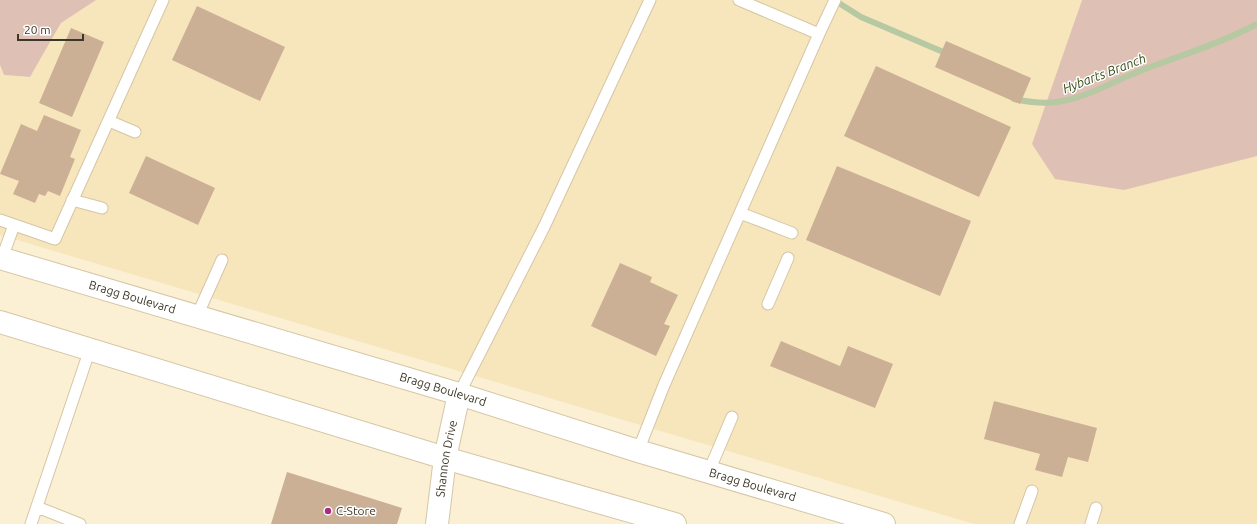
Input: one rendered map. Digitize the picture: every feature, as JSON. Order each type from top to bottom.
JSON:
[{"type":"main road","name":"Bragg Boulevard","points":[[1,258],[460,394],[709,472],[884,524]]},
{"type":"main road","points":[[0,322],[445,458],[675,524]]},
{"type":"main road","name":"Shannon Drive","points":[[437,524],[445,458],[460,394]]},
{"type":"lane","points":[[0,220],[55,239],[163,0]]},
{"type":"lane","points":[[460,394],[544,227],[650,0]]},
{"type":"lane","points":[[739,0],[819,34]]},
{"type":"lane","points":[[638,450],[664,385],[835,0]]},
{"type":"lane","points":[[108,120],[135,132]]},
{"type":"lane","points":[[72,200],[102,208]]},
{"type":"lane","points":[[740,213],[792,233]]},
{"type":"lane","points":[[1,258],[14,225]]},
{"type":"lane","points":[[768,304],[788,258]]},
{"type":"lane","points":[[197,316],[222,260]]},
{"type":"lane","points":[[31,524],[90,349]]},
{"type":"lane","points":[[709,472],[732,417]]},
{"type":"lane","points":[[1020,524],[1032,491]]},
{"type":"lane","points":[[37,507],[80,524]]},
{"type":"lane","points":[[1091,524],[1096,508]]},
{"type":"shaded area","points":[[0,0],[96,0],[61,23],[30,77],[4,75],[0,65]]},
{"type":"shaded area","points":[[92,0],[1082,0],[1076,17],[1248,158],[1257,156],[1257,524],[974,524],[0,235],[0,65],[4,75],[30,77],[61,23]]},
{"type":"shaded area","points":[[1082,0],[1257,0],[1257,156],[1124,190],[1055,179],[1032,144]]},
{"type":"building","points":[[197,6],[285,47],[260,101],[172,60]]},
{"type":"building","points":[[71,28],[104,42],[72,117],[39,103]]},
{"type":"building","points":[[946,41],[1031,78],[1020,104],[935,67]]},
{"type":"building","points":[[876,66],[1011,127],[979,197],[844,136]]},
{"type":"building","points":[[44,115],[81,130],[70,157],[75,159],[60,196],[48,191],[45,196],[39,194],[35,203],[13,194],[19,181],[0,174],[21,124],[37,131]]},
{"type":"building","points":[[146,156],[215,188],[198,225],[129,193]]},
{"type":"building","points":[[837,166],[971,221],[940,296],[806,240]]},
{"type":"building","points":[[620,263],[652,277],[650,282],[678,295],[664,324],[670,326],[656,356],[591,326]]},
{"type":"building","points":[[781,341],[840,366],[848,346],[893,364],[875,408],[770,366]]},
{"type":"building","points":[[994,401],[1097,428],[1088,462],[1068,457],[1062,477],[1035,470],[1040,454],[984,439]]},
{"type":"building","points":[[287,472],[402,508],[397,524],[271,524]]},
{"type":"waterway","name":"Hybarts Branch","points":[[834,0],[861,17],[948,54]]},
{"type":"waterway","name":"Hybarts Branch","points":[[1014,99],[1046,103],[1076,98],[1148,68],[1227,38],[1257,24]]},
{"type":"place","name":"C-Store","points":[[328,511]]}]
